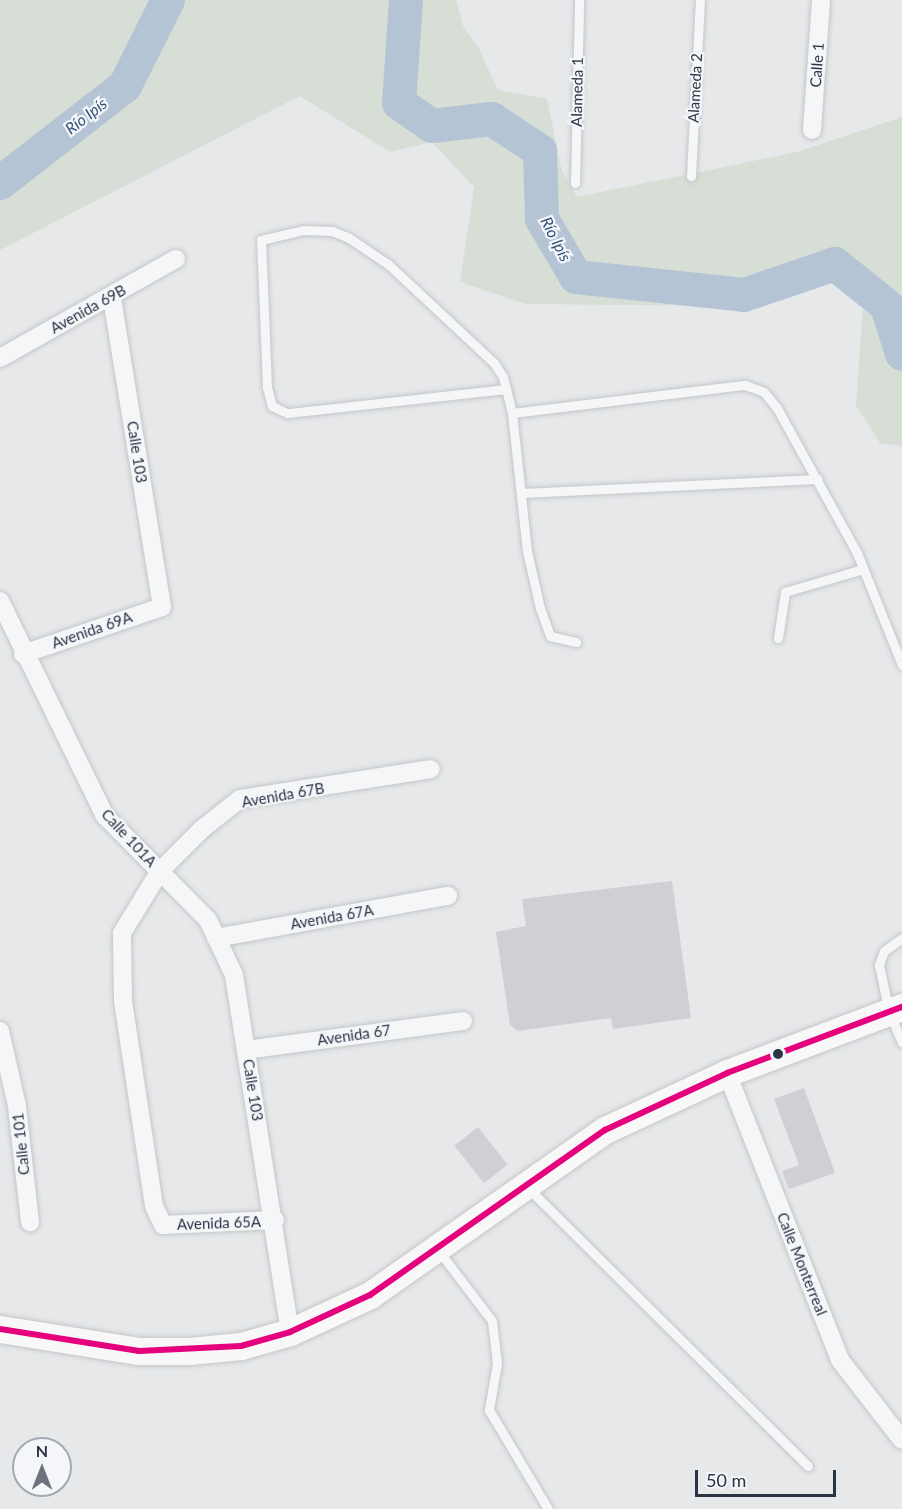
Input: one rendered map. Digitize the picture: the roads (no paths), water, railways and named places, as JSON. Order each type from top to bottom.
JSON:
[{"type":"main road","points":[[0,1329],[139,1351],[189,1352],[241,1346],[290,1332],[370,1295],[438,1250],[605,1130],[727,1073],[896,1009]]},
{"type":"street","name":"Calle 1","points":[[812,130],[821,0]]},
{"type":"street","name":"Avenida 69B","points":[[0,358],[176,259]]},
{"type":"street","name":"Calle 103","points":[[112,297],[162,607]]},
{"type":"street","name":"Calle 101A","points":[[0,601],[23,654],[105,816],[160,871],[122,933],[123,1000],[154,1206],[163,1225]]},
{"type":"street","name":"Avenida 69A","points":[[23,654],[162,607]]},
{"type":"street","name":"Avenida 67B","points":[[160,871],[202,829],[240,800],[431,770]]},
{"type":"street","name":"Calle 103","points":[[160,871],[208,920],[234,975],[275,1221],[290,1332]]},
{"type":"street","name":"Avenida 67A","points":[[216,938],[448,896]]},
{"type":"street","name":"Avenida 67","points":[[246,1050],[463,1021]]},
{"type":"street","name":"Calle 101","points":[[0,1031],[9,1108],[30,1222]]},
{"type":"street","name":"Calle Monterreal","points":[[727,1073],[840,1360],[902,1440]]},
{"type":"street","name":"Avenida 65A","points":[[163,1225],[275,1221]]},
{"type":"lane","name":"Alameda 1","points":[[575,183],[579,0]]},
{"type":"lane","name":"Alameda 2","points":[[691,176],[700,0]]},
{"type":"lane","points":[[506,389],[287,413],[272,406],[267,387],[261,240],[303,230],[332,231],[349,238],[389,265],[473,340],[494,363],[506,389],[512,412],[526,551],[540,608],[550,636],[576,642]]},
{"type":"lane","points":[[512,412],[745,385],[764,392],[777,408],[818,479],[863,569],[902,665]]},
{"type":"lane","points":[[521,493],[818,479]]},
{"type":"lane","points":[[777,638],[785,592],[863,569]]},
{"type":"lane","points":[[902,938],[884,951],[879,965],[896,1009],[902,1042]]},
{"type":"lane","points":[[525,1186],[808,1467]]},
{"type":"lane","points":[[438,1250],[492,1321],[497,1363],[489,1410],[545,1505],[533,1509]]},
{"type":"waterway","name":"Río Ipís","points":[[0,183],[125,86],[168,0]]},
{"type":"waterway","name":"Río Ipís","points":[[406,0],[399,103],[432,126],[492,119],[540,151],[542,219],[576,277],[744,295],[835,264],[887,306],[902,354]]}]
